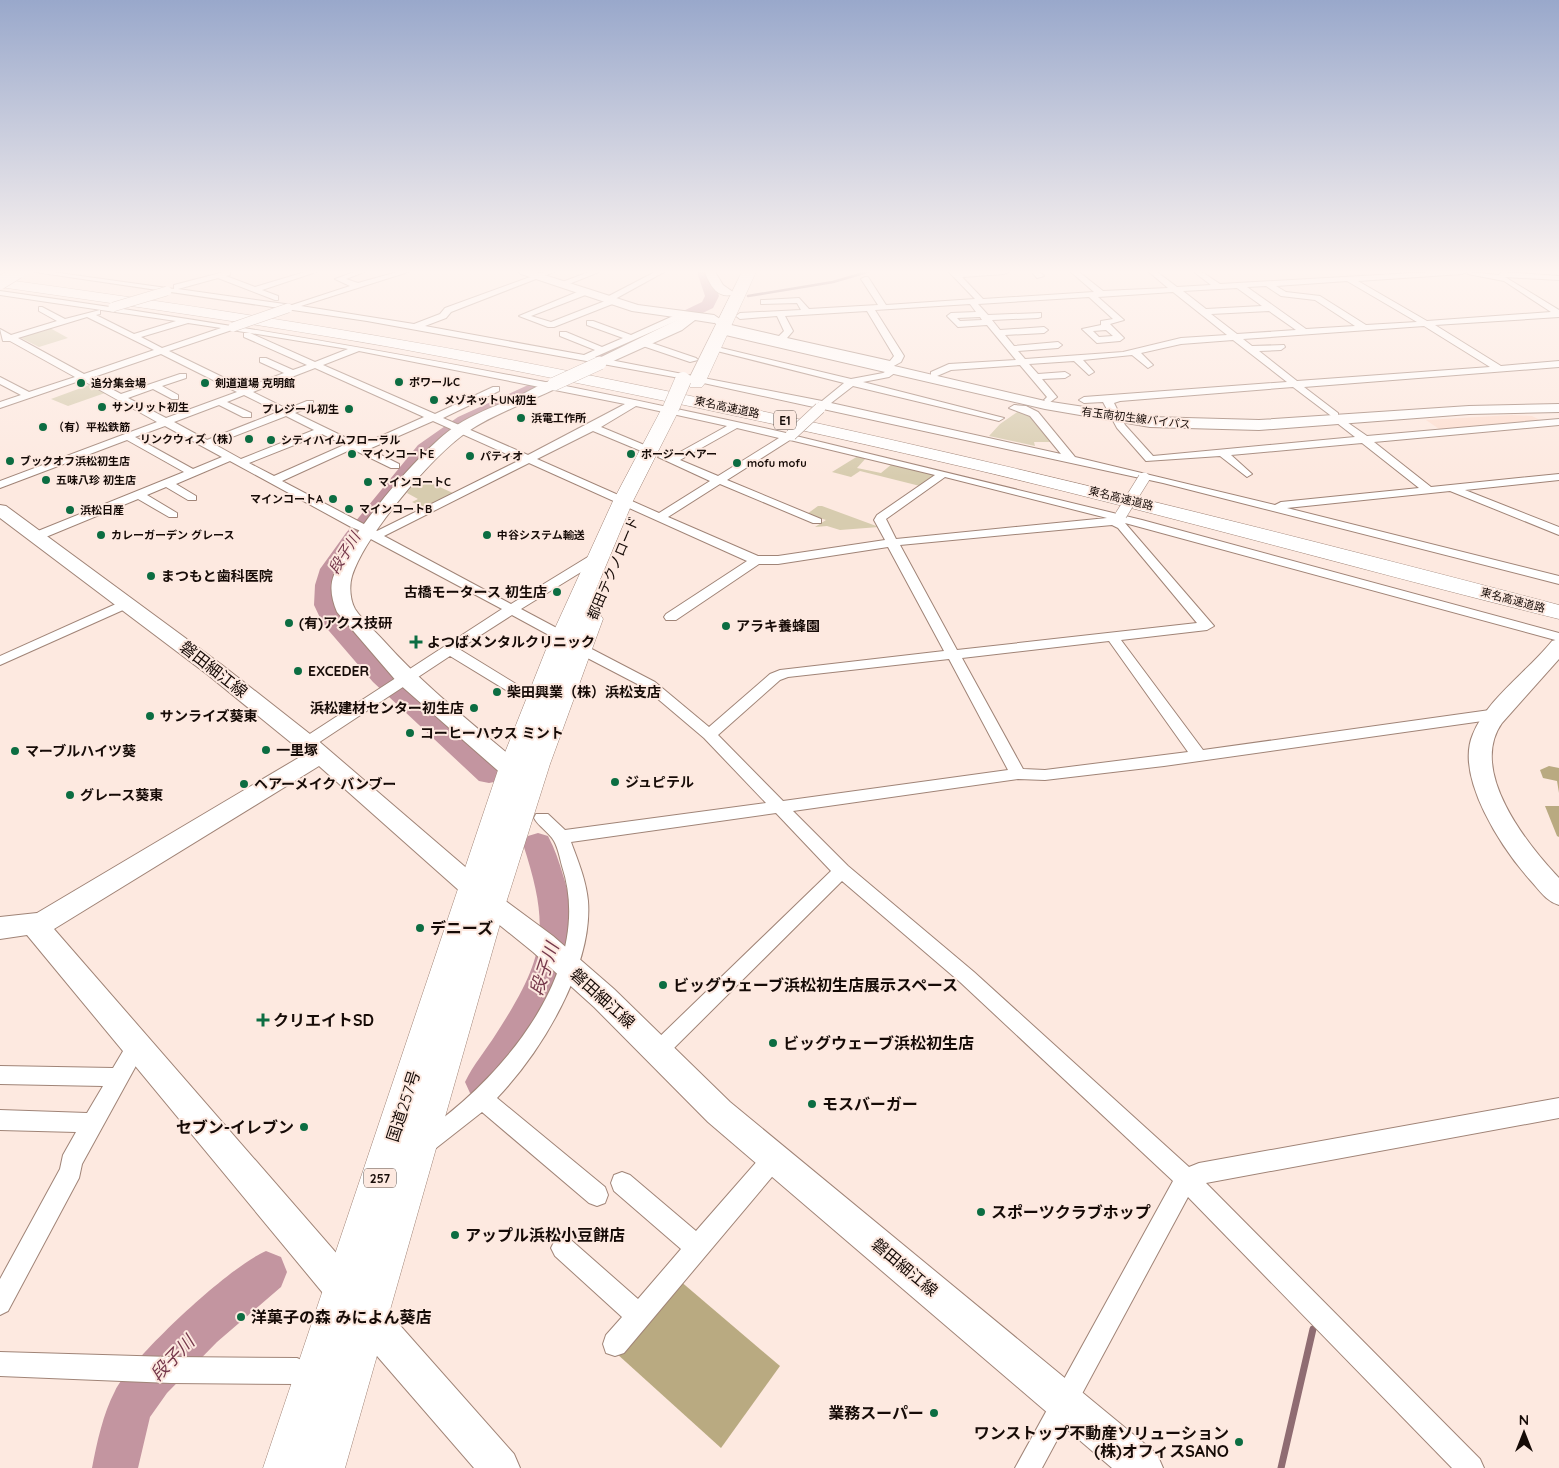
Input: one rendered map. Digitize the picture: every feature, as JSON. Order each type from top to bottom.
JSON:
[{"type":"highway","name":"東名高速道路","points":[[381,341],[758,414],[1142,503],[1559,612]]},
{"type":"highway","name":"東名高速道路","points":[[420,341],[765,407],[1128,490],[1559,601]]},
{"type":"highway","name":"都田テクノロード","points":[[691,379],[693,360],[708,341]]},
{"type":"highway","name":"都田テクノロード","points":[[482,895],[512,770],[571,643],[641,509],[677,411],[691,379],[713,349],[715,341]]},
{"type":"highway","name":"都田テクノロード","points":[[482,895],[536,764],[571,643],[600,555],[641,509]]},
{"type":"highway","name":"国道257号","points":[[288,1468],[356,1303],[416,1148],[482,895]]},
{"type":"highway","name":"国道257号","points":[[321,1468],[356,1303],[482,895]]},
{"type":"street","points":[[15,341],[650,685],[709,735],[842,871],[967,977],[1186,1179],[1471,1468]]},
{"type":"street","points":[[140,341],[395,466]]},
{"type":"street","points":[[0,405],[189,341]]},
{"type":"street","points":[[262,341],[756,560],[778,560],[894,542],[1118,518]]},
{"type":"street","points":[[313,341],[547,384],[790,436],[1118,518],[1559,637]]},
{"type":"street","points":[[499,341],[597,358],[691,379],[824,405],[988,428],[1019,404],[1022,408],[1034,414],[1071,460]]},
{"type":"street","points":[[572,341],[597,358]]},
{"type":"street","points":[[512,770],[395,685],[342,602],[343,576],[368,531],[423,464],[457,427],[597,358],[637,341],[693,360]]},
{"type":"street","name":"有玉南初生線バイパス","points":[[784,341],[892,367],[934,374],[1113,414]]},
{"type":"street","name":"有玉南初生線バイパス","points":[[790,341],[892,367],[1019,404],[1113,414],[1224,420],[1337,418],[1468,410],[1559,408]]},
{"type":"street","points":[[641,509],[720,480],[790,436],[852,382],[886,375],[899,356],[889,341]]},
{"type":"street","points":[[1005,341],[1013,341]]},
{"type":"street","points":[[1005,341],[1052,397],[1050,400]]},
{"type":"street","points":[[934,374],[949,367],[1099,357],[1134,352],[1172,342],[1191,341]]},
{"type":"street","points":[[1240,341],[1430,491]]},
{"type":"street","points":[[1453,341],[1500,369]]},
{"type":"street","points":[[1012,349],[1058,345]]},
{"type":"street","points":[[1250,349],[1281,347]]},
{"type":"street","points":[[0,485],[358,348]]},
{"type":"street","points":[[713,349],[852,382],[988,428],[1071,460],[1269,506],[1559,580]]},
{"type":"street","points":[[1134,352],[1148,365]]},
{"type":"street","points":[[1099,357],[1111,368]]},
{"type":"street","points":[[1076,358],[1089,372]]},
{"type":"street","points":[[263,360],[291,373]]},
{"type":"street","points":[[1084,400],[1559,364]]},
{"type":"street","points":[[1036,377],[1066,375]]},
{"type":"street","points":[[120,396],[183,376]]},
{"type":"street","points":[[0,380],[28,395]]},
{"type":"street","points":[[1164,381],[1178,393]]},
{"type":"street","points":[[154,386],[175,397]]},
{"type":"street","points":[[273,481],[434,417],[496,389]]},
{"type":"street","points":[[1118,398],[1109,400],[1113,414],[1150,459],[1152,465],[1118,518]]},
{"type":"street","points":[[218,401],[244,413],[228,418]]},
{"type":"street","points":[[206,444],[310,403]]},
{"type":"street","name":"有玉南初生線バイパス","points":[[1337,418],[1462,405],[1559,403]]},
{"type":"street","points":[[368,531],[530,459],[634,404]]},
{"type":"street","points":[[1150,459],[1559,422]]},
{"type":"street","points":[[662,456],[736,425]]},
{"type":"street","points":[[593,427],[817,521]]},
{"type":"street","points":[[36,536],[193,473],[322,430]]},
{"type":"street","points":[[128,436],[193,473]]},
{"type":"street","points":[[1223,453],[1247,474]]},
{"type":"street","points":[[942,474],[881,517],[880,520],[888,537],[894,542],[1018,774]]},
{"type":"street","points":[[1269,506],[1559,477]]},
{"type":"street","points":[[167,483],[192,498]]},
{"type":"street","points":[[1454,489],[1559,531]]},
{"type":"street","points":[[139,495],[173,514]]},
{"type":"street","name":"磐田細江線","points":[[0,510],[127,603],[313,749],[482,895],[543,944],[659,1050],[719,1112],[1143,1468]]},
{"type":"street","points":[[709,735],[775,676],[785,672],[1207,626],[1122,526],[1118,518]]},
{"type":"street","points":[[0,928],[34,925],[58,914],[313,749],[395,685],[449,649],[600,555]]},
{"type":"street","points":[[671,618],[756,560]]},
{"type":"street","points":[[0,661],[127,603]]},
{"type":"street","points":[[1112,636],[1198,756]]},
{"type":"street","points":[[1559,645],[1496,714],[1484,734],[1479,750],[1488,794],[1494,811],[1508,836],[1559,895]]},
{"type":"street","points":[[449,649],[524,694]]},
{"type":"street","points":[[561,837],[1018,774],[1045,775],[1198,756],[1496,714]]},
{"type":"street","points":[[416,1148],[448,1129],[516,1062],[542,1019],[568,967],[576,933],[579,904],[561,837],[542,818]]},
{"type":"street","points":[[659,1050],[842,871]]},
{"type":"street","points":[[34,925],[136,1047],[500,1468]]},
{"type":"street","points":[[0,1303],[71,1171],[71,1162],[136,1047]]},
{"type":"street","points":[[0,1075],[119,1077]]},
{"type":"street","points":[[481,1098],[597,1195]]},
{"type":"street","points":[[1028,1468],[1063,1400],[1186,1179],[1199,1174],[1559,1108]]},
{"type":"street","points":[[0,1120],[93,1123]]},
{"type":"street","points":[[615,1344],[774,1158]]},
{"type":"street","points":[[622,1183],[697,1247]]},
{"type":"street","points":[[563,1248],[639,1316]]},
{"type":"street","points":[[0,1364],[159,1370],[297,1371]]},
{"type":"shaded area","points":[[26,341],[60,341],[39,347]]},
{"type":"shaded area","points":[[89,385],[105,393],[68,406],[51,399]]},
{"type":"shaded area","points":[[1020,410],[1030,414],[1056,442],[1034,442],[1035,446],[989,436],[1000,424]]},
{"type":"shaded area","points":[[1512,415],[1532,416],[1546,423],[1442,431],[1426,420]]},
{"type":"shaded area","points":[[858,456],[866,458],[857,468],[881,473],[892,464],[935,475],[920,486],[860,471],[851,477],[832,472]]},
{"type":"shaded area","points":[[418,477],[455,494],[425,508],[412,502],[418,499],[407,493]]},
{"type":"shaded area","points":[[818,506],[879,527],[840,530],[827,526],[815,527],[826,520],[807,514]]},
{"type":"shaded area","points":[[1549,766],[1559,768],[1559,793],[1557,781],[1543,778],[1540,770]]},
{"type":"shaded area","points":[[1545,806],[1559,806],[1559,837],[1557,836]]},
{"type":"shaded area","points":[[679,1280],[780,1366],[721,1448],[616,1353]]},
{"type":"waterway","name":"段子川","points":[[597,358],[636,341]]},
{"type":"waterway","name":"段子川","points":[[489,774],[382,677],[331,619],[325,605],[326,585],[331,569],[353,537],[424,449],[464,420],[539,385]]},
{"type":"waterway","name":"段子川","points":[[483,1082],[490,1075],[539,993],[556,941],[557,916],[555,904],[538,844]]},
{"type":"waterway","name":"段子川","points":[[115,1468],[131,1406],[151,1377],[202,1327],[266,1272]]},
{"type":"waterway","points":[[1281,1468],[1313,1329]]},
{"type":"place","name":"ポワールC","points":[[399,382]]},
{"type":"place","name":"追分集会場","points":[[81,383]]},
{"type":"place","name":"剣道道場 克明館","points":[[205,383]]},
{"type":"place","name":"メゾネットUN初生","points":[[434,400]]},
{"type":"place","name":"サンリット初生","points":[[102,407]]},
{"type":"place","name":"プレジール初生","points":[[349,409]]},
{"type":"place","name":"浜電工作所","points":[[521,418]]},
{"type":"place","name":"（有）平松鉄筋","points":[[43,427]]},
{"type":"place","name":"リンクウィズ（株）","points":[[249,439]]},
{"type":"place","name":"シティハイムフローラル","points":[[271,440]]},
{"type":"place","name":"マインコートE","points":[[352,454]]},
{"type":"place","name":"ポージーヘアー","points":[[631,454]]},
{"type":"place","name":"パティオ","points":[[470,456]]},
{"type":"place","name":"ブックオフ浜松初生店","points":[[10,461]]},
{"type":"place","name":"mofu mofu","points":[[737,463]]},
{"type":"place","name":"五味八珍 初生店","points":[[46,480]]},
{"type":"place","name":"マインコートC","points":[[368,482]]},
{"type":"place","name":"マインコートA","points":[[333,499]]},
{"type":"place","name":"マインコートB","points":[[349,509]]},
{"type":"place","name":"浜松日産","points":[[70,510]]},
{"type":"place","name":"カレーガーデン グレース","points":[[101,535]]},
{"type":"place","name":"中谷システム輸送","points":[[487,535]]},
{"type":"place","name":"まつもと歯科医院","points":[[151,576]]},
{"type":"place","name":"古橋モータース 初生店","points":[[557,592]]},
{"type":"place","name":"(有)アクス技研","points":[[289,623]]},
{"type":"place","name":"アラキ養蜂園","points":[[726,626]]},
{"type":"place","name":"よつばメンタルクリニック","points":[[416,642]]},
{"type":"place","name":"EXCEDER","points":[[298,671]]},
{"type":"place","name":"柴田興業（株）浜松支店","points":[[497,692]]},
{"type":"place","name":"浜松建材センター初生店","points":[[474,708]]},
{"type":"place","name":"サンライズ葵東","points":[[150,716]]},
{"type":"place","name":"コーヒーハウス ミント","points":[[410,733]]},
{"type":"place","name":"一里塚","points":[[266,750]]},
{"type":"place","name":"マーブルハイツ葵","points":[[15,751]]},
{"type":"place","name":"ジュピテル","points":[[615,782]]},
{"type":"place","name":"ヘアーメイク バンブー","points":[[244,784]]},
{"type":"place","name":"グレース葵東","points":[[70,795]]},
{"type":"place","name":"デニーズ","points":[[420,928]]},
{"type":"place","name":"ビッグウェーブ浜松初生店展示スペース","points":[[663,985]]},
{"type":"place","name":"クリエイトSD","points":[[263,1020]]},
{"type":"place","name":"ビッグウェーブ浜松初生店","points":[[773,1043]]},
{"type":"place","name":"モスバーガー","points":[[812,1104]]},
{"type":"place","name":"セブン-イレブン","points":[[304,1127]]},
{"type":"place","name":"スポーツクラブホップ","points":[[981,1212]]},
{"type":"place","name":"アップル浜松小豆餅店","points":[[455,1235]]},
{"type":"place","name":"洋菓子の森 みによん葵店","points":[[241,1317]]},
{"type":"place","name":"業務スーパー","points":[[934,1413]]},
{"type":"place","name":"ワンストップ不動産ソリューション (株)オフィスSANO","points":[[1239,1442]]}]
